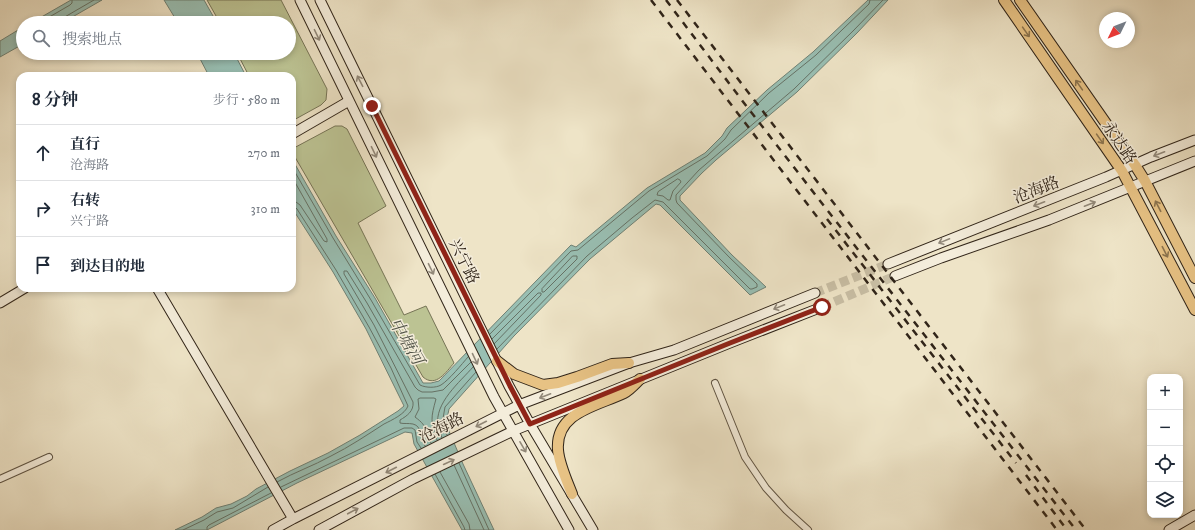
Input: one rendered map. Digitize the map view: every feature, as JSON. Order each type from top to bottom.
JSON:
[{"type":"main road","points":[[300,0],[483,376],[569,530]]},
{"type":"main road","name":"兴宁路","points":[[320,0],[519,405],[593,530]]},
{"type":"main road","name":"永达路","points":[[1004,0],[1122,170],[1195,310]]},
{"type":"main road","name":"永达路","points":[[1020,0],[1135,165],[1145,181],[1195,278]]},
{"type":"main road","points":[[296,132],[349,101]]},
{"type":"main road","name":"沧海路","points":[[888,264],[1195,140]]},
{"type":"main road","name":"沧海路","points":[[895,276],[1049,220],[1195,161]]},
{"type":"main road","points":[[0,302],[18,292]]},
{"type":"main road","points":[[159,292],[293,519]]},
{"type":"main road","name":"沧海路","points":[[273,530],[519,405],[629,363],[674,350],[815,293]]},
{"type":"main road","points":[[319,530],[413,479],[513,431],[822,307]]},
{"type":"main road","name":"沧海路","points":[[497,361],[514,374],[543,385],[558,383],[612,364],[629,363]]},
{"type":"main road","points":[[572,494],[558,451],[558,440],[561,430],[577,413],[625,392],[640,379]]},
{"type":"main road","points":[[1170,530],[1195,515]]},
{"type":"street","points":[[715,383],[745,457],[766,488],[786,510],[808,530]]},
{"type":"street","points":[[0,479],[49,457]]},
{"type":"green space","points":[[207,0],[281,0],[289,16],[216,16]]},
{"type":"green space","points":[[296,29],[327,89],[326,100],[321,105],[296,119],[296,72],[247,72],[241,60],[296,60]]},
{"type":"green space","points":[[335,126],[342,126],[347,129],[386,206],[358,223],[404,315],[426,306],[454,363],[440,378],[432,381],[423,377],[296,159],[296,147]]},
{"type":"water","points":[[71,0],[102,0],[74,16],[43,16]]},
{"type":"water","points":[[164,0],[204,0],[213,16],[174,16]]},
{"type":"water","points":[[868,0],[888,0],[797,92],[716,160],[680,196],[680,200],[732,255],[766,287],[750,295],[660,205],[656,204],[590,259],[514,336],[449,409],[446,424],[494,530],[462,530],[414,444],[412,433],[405,432],[297,483],[207,530],[175,530],[202,517],[216,508],[231,504],[247,496],[256,489],[328,453],[360,435],[404,406],[366,329],[333,272],[296,214],[296,166],[336,236],[375,298],[423,383],[431,383],[439,381],[571,245],[576,247],[647,188],[705,153],[722,136],[727,128],[767,90],[813,52]]},
{"type":"water","points":[[16,31],[16,48],[0,57],[0,41]]},
{"type":"water","points":[[201,60],[238,60],[244,72],[207,72]]},
{"type":"tunnel","points":[[815,293],[888,264]]},
{"type":"tunnel","points":[[822,307],[895,276]]},
{"type":"railway","points":[[651,0],[1057,530]]},
{"type":"railway","points":[[666,0],[744,103],[1076,530]]},
{"type":"railway","points":[[677,0],[1086,530]]},
{"type":"railway","points":[[827,219],[1016,463]]},
{"type":"railway","points":[[1026,475],[1067,530]]},
{"type":"route","points":[[372,106],[519,405],[530,424],[822,307]]},
{"type":"water label","name":"中塘河","points":[[407,341]]}]
